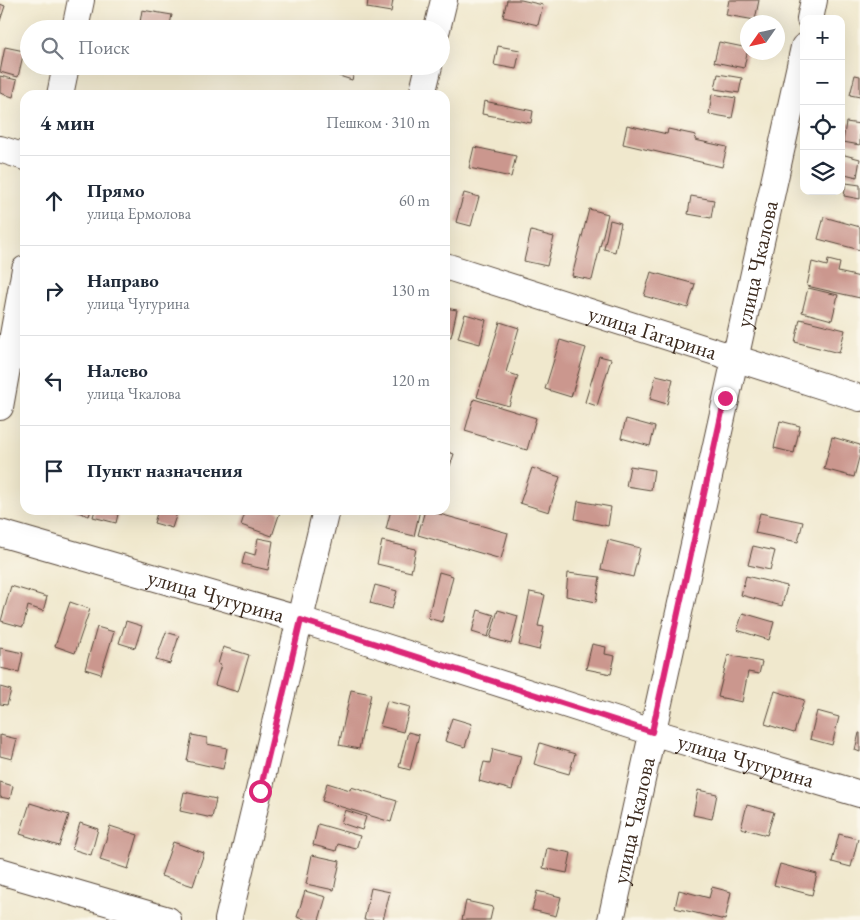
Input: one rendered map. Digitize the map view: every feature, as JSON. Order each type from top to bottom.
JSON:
[{"type":"street","points":[[77,20],[81,0]]},
{"type":"street","points":[[439,20],[444,0]]},
{"type":"street","points":[[811,15],[814,0]]},
{"type":"street","name":"улица Чкалова","points":[[611,920],[801,60]]},
{"type":"street","points":[[61,90],[64,75]]},
{"type":"street","points":[[423,90],[427,75]]},
{"type":"street","points":[[0,149],[20,155]]},
{"type":"street","name":"улица Гагарина","points":[[450,268],[860,398]]},
{"type":"street","points":[[0,408],[20,297]]},
{"type":"street","points":[[228,920],[325,515]]},
{"type":"street","name":"улица Чугурина","points":[[0,533],[301,620],[652,732],[860,794]]},
{"type":"street","points":[[0,871],[168,920]]},
{"type":"building","points":[[368,0],[393,0],[391,12],[367,8]]},
{"type":"building","points":[[507,0],[521,0],[543,5],[538,25],[503,17]]},
{"type":"building","points":[[729,0],[759,0],[756,15],[740,15],[740,17],[726,15]]},
{"type":"building","points":[[0,4],[5,6],[0,21]]},
{"type":"building","points":[[142,10],[172,15],[171,20],[140,20]]},
{"type":"building","points":[[719,42],[740,46],[740,60],[746,60],[744,68],[714,62]]},
{"type":"building","points":[[498,46],[520,50],[516,69],[494,65]]},
{"type":"building","points":[[5,47],[20,50],[18,77],[0,72]]},
{"type":"building","points":[[718,74],[742,78],[739,93],[715,89]]},
{"type":"building","points":[[336,75],[353,75],[352,80]]},
{"type":"building","points":[[855,75],[860,76],[860,97],[850,95]]},
{"type":"building","points":[[0,76],[17,80],[13,97],[0,93]]},
{"type":"building","points":[[712,94],[736,98],[732,118],[709,114]]},
{"type":"building","points":[[484,101],[533,111],[531,123],[482,114]]},
{"type":"building","points":[[846,122],[860,124],[860,145],[845,142]]},
{"type":"building","points":[[627,125],[667,134],[668,129],[696,135],[695,140],[727,147],[722,167],[623,144]]},
{"type":"building","points":[[474,147],[516,156],[511,177],[469,168]]},
{"type":"building","points":[[845,155],[860,159],[857,177],[845,174]]},
{"type":"building","points":[[846,183],[860,185],[860,199],[844,196]]},
{"type":"building","points":[[464,193],[479,197],[471,226],[456,222]]},
{"type":"building","points":[[691,196],[714,200],[711,218],[688,214]]},
{"type":"building","points":[[589,209],[608,214],[592,280],[572,276]]},
{"type":"building","points":[[824,217],[860,227],[860,250],[818,239]]},
{"type":"building","points":[[610,220],[621,223],[615,252],[604,249]]},
{"type":"building","points":[[531,231],[554,237],[547,266],[524,261]]},
{"type":"building","points":[[828,260],[840,263],[838,272],[860,277],[860,298],[807,286],[812,262],[827,266]]},
{"type":"building","points":[[651,272],[695,284],[688,308],[644,296]]},
{"type":"building","points":[[808,288],[838,295],[832,320],[802,312]]},
{"type":"building","points":[[450,309],[457,310],[450,337]]},
{"type":"building","points":[[465,314],[486,320],[480,344],[458,338]]},
{"type":"building","points":[[800,319],[845,330],[839,353],[795,342]]},
{"type":"building","points":[[500,322],[519,328],[506,372],[518,376],[509,406],[477,397]]},
{"type":"building","points":[[560,340],[586,348],[571,397],[545,389]]},
{"type":"building","points":[[599,356],[611,359],[597,406],[585,402]]},
{"type":"building","points":[[656,375],[673,379],[667,404],[650,399]]},
{"type":"building","points":[[474,399],[536,418],[527,450],[465,431]]},
{"type":"building","points":[[626,419],[655,427],[650,446],[621,438]]},
{"type":"building","points":[[780,421],[800,426],[794,453],[774,448]]},
{"type":"building","points":[[832,437],[860,445],[860,454],[854,477],[824,469]]},
{"type":"building","points":[[450,453],[454,454],[450,466]]},
{"type":"building","points":[[630,466],[654,470],[651,490],[626,486]]},
{"type":"building","points":[[532,468],[560,477],[549,512],[520,503]]},
{"type":"building","points":[[578,501],[611,507],[608,526],[575,519]]},
{"type":"building","points":[[760,513],[803,522],[798,542],[755,533]]},
{"type":"building","points":[[94,515],[118,515],[116,523],[93,517]]},
{"type":"building","points":[[156,515],[176,515],[172,528],[154,523]]},
{"type":"building","points":[[244,515],[279,515],[272,536],[241,525]]},
{"type":"building","points":[[390,515],[419,515],[414,536],[386,529]]},
{"type":"building","points":[[424,515],[443,515],[508,533],[501,559],[418,535]]},
{"type":"building","points":[[258,538],[273,541],[268,570],[242,564],[245,552],[255,555]]},
{"type":"building","points":[[608,540],[640,548],[633,577],[601,569]]},
{"type":"building","points":[[382,541],[416,549],[411,572],[377,564]]},
{"type":"building","points":[[753,546],[775,551],[770,570],[748,565]]},
{"type":"building","points":[[439,572],[453,576],[442,622],[428,618]]},
{"type":"building","points":[[568,573],[600,577],[596,602],[566,596]]},
{"type":"building","points":[[746,576],[787,586],[782,606],[741,595]]},
{"type":"building","points":[[375,585],[397,591],[392,609],[370,603]]},
{"type":"building","points":[[11,586],[47,597],[43,611],[28,606],[23,627],[1,621]]},
{"type":"building","points":[[530,592],[545,595],[538,626],[544,627],[539,650],[519,645]]},
{"type":"building","points":[[70,602],[90,609],[75,653],[55,646]]},
{"type":"building","points":[[478,610],[494,615],[488,637],[472,632]]},
{"type":"building","points":[[498,610],[518,616],[511,644],[490,638]]},
{"type":"building","points":[[743,613],[774,622],[769,640],[737,630]]},
{"type":"building","points":[[126,621],[142,626],[135,648],[119,643]]},
{"type":"building","points":[[97,627],[114,632],[101,674],[85,669]]},
{"type":"building","points":[[166,632],[179,636],[170,664],[156,660]]},
{"type":"building","points":[[592,644],[606,647],[605,654],[615,656],[611,674],[586,669]]},
{"type":"building","points":[[223,647],[249,655],[238,692],[215,685],[221,665],[218,664]]},
{"type":"building","points":[[0,648],[23,653],[19,672],[0,668]]},
{"type":"building","points":[[728,655],[762,662],[759,674],[748,672],[742,702],[718,697]]},
{"type":"building","points":[[0,687],[11,690],[7,705],[0,704]]},
{"type":"building","points":[[351,690],[371,694],[359,749],[339,745]]},
{"type":"building","points":[[775,691],[804,700],[794,733],[765,724]]},
{"type":"building","points":[[387,701],[410,707],[403,732],[380,726]]},
{"type":"building","points":[[817,711],[839,717],[832,745],[810,739]]},
{"type":"building","points":[[452,718],[472,724],[465,747],[445,741]]},
{"type":"building","points":[[408,732],[419,735],[410,770],[399,767]]},
{"type":"building","points":[[860,733],[860,752],[855,750]]},
{"type":"building","points":[[0,735],[17,739],[12,759],[0,756]]},
{"type":"building","points":[[192,735],[207,738],[207,744],[227,748],[223,769],[187,761]]},
{"type":"building","points":[[540,743],[575,754],[569,774],[534,764]]},
{"type":"building","points":[[493,749],[521,756],[512,790],[479,781],[484,762],[490,763]]},
{"type":"building","points":[[0,782],[13,786],[10,799],[0,797]]},
{"type":"building","points":[[327,783],[350,790],[351,787],[397,801],[391,822],[322,801]]},
{"type":"building","points":[[698,790],[717,794],[712,819],[693,815]]},
{"type":"building","points":[[184,792],[216,799],[212,818],[180,811]]},
{"type":"building","points":[[30,803],[69,815],[59,846],[20,834]]},
{"type":"building","points":[[747,805],[774,812],[767,835],[741,828]]},
{"type":"building","points":[[345,810],[366,817],[362,830],[341,823]]},
{"type":"building","points":[[80,823],[98,829],[91,855],[72,849]]},
{"type":"building","points":[[318,824],[360,836],[356,849],[338,844],[336,851],[313,845]]},
{"type":"building","points":[[110,826],[138,835],[128,869],[100,860]]},
{"type":"building","points":[[839,834],[858,839],[851,867],[832,862]]},
{"type":"building","points":[[173,842],[204,853],[193,886],[161,876]]},
{"type":"building","points":[[547,848],[571,853],[567,873],[543,868]]},
{"type":"building","points":[[312,855],[340,861],[334,890],[306,884]]},
{"type":"building","points":[[780,864],[817,874],[812,895],[774,885]]},
{"type":"building","points":[[712,887],[731,892],[725,920],[675,908],[679,890],[709,898]]},
{"type":"building","points":[[371,888],[390,892],[383,920],[364,920]]},
{"type":"building","points":[[305,891],[326,897],[319,920],[307,920],[297,917]]},
{"type":"building","points":[[537,891],[561,897],[556,916],[532,910]]},
{"type":"building","points":[[466,901],[493,907],[490,920],[462,920]]},
{"type":"route","points":[[260,791],[301,620],[652,732],[725,398]]}]
